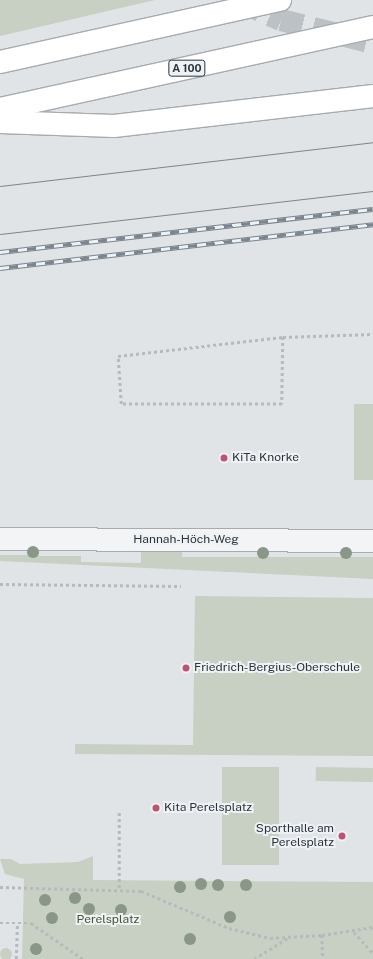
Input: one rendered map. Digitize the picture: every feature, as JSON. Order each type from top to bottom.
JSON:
[{"type":"highway","points":[[0,62],[280,0]]},
{"type":"highway","name":"A 100","points":[[0,109],[373,27]]},
{"type":"highway","points":[[0,122],[114,126],[373,96]]},
{"type":"street","name":"Hannah-Höch-Weg","points":[[0,540],[373,541]]},
{"type":"path","points":[[283,337],[282,404],[121,404],[118,356],[283,337],[373,334]]},
{"type":"path","points":[[0,584],[181,586]]},
{"type":"path","points":[[119,888],[120,812]]},
{"type":"path","points":[[0,887],[119,888],[147,893],[229,928],[270,938],[289,938],[353,932],[373,926]]},
{"type":"path","points":[[0,923],[31,923],[83,959]]},
{"type":"path","points":[[16,959],[17,923]]},
{"type":"path","points":[[353,932],[373,952]]},
{"type":"path","points":[[322,935],[322,959]]},
{"type":"path","points":[[254,959],[289,938]]},
{"type":"green space","points":[[0,0],[155,0],[0,36]]},
{"type":"green space","points":[[354,404],[373,404],[373,480],[354,480]]},
{"type":"green space","points":[[141,548],[182,548],[182,557],[373,557],[373,579],[0,561],[0,555],[27,555],[27,549],[39,549],[39,556],[81,556],[81,562],[141,563]]},
{"type":"green space","points":[[195,596],[373,598],[373,756],[75,754],[75,744],[193,745]]},
{"type":"green space","points":[[222,767],[279,767],[279,865],[222,865]]},
{"type":"green space","points":[[316,767],[373,768],[373,782],[316,781]]},
{"type":"green space","name":"Perelsplatz","points":[[93,856],[93,880],[373,882],[373,959],[22,959],[24,879],[5,874],[0,859],[11,859],[20,864],[78,862]]},
{"type":"green space","points":[[4,948],[8,948],[12,954],[8,960],[4,960],[0,956],[0,952]]},
{"type":"tunnel","points":[[240,2],[281,20],[373,43]]},
{"type":"tram line","points":[[0,186],[373,142]]},
{"type":"tram line","points":[[0,234],[373,191]]},
{"type":"railway","points":[[0,252],[373,209]]},
{"type":"railway","points":[[0,268],[373,224]]},
{"type":"place","name":"KiTa Knorke","points":[[224,458]]},
{"type":"place","name":"Friedrich-Bergius-Oberschule","points":[[186,668]]},
{"type":"place","name":"Kita Perelsplatz","points":[[156,808]]},
{"type":"place","name":"Sporthalle am Perelsplatz","points":[[342,836]]}]
